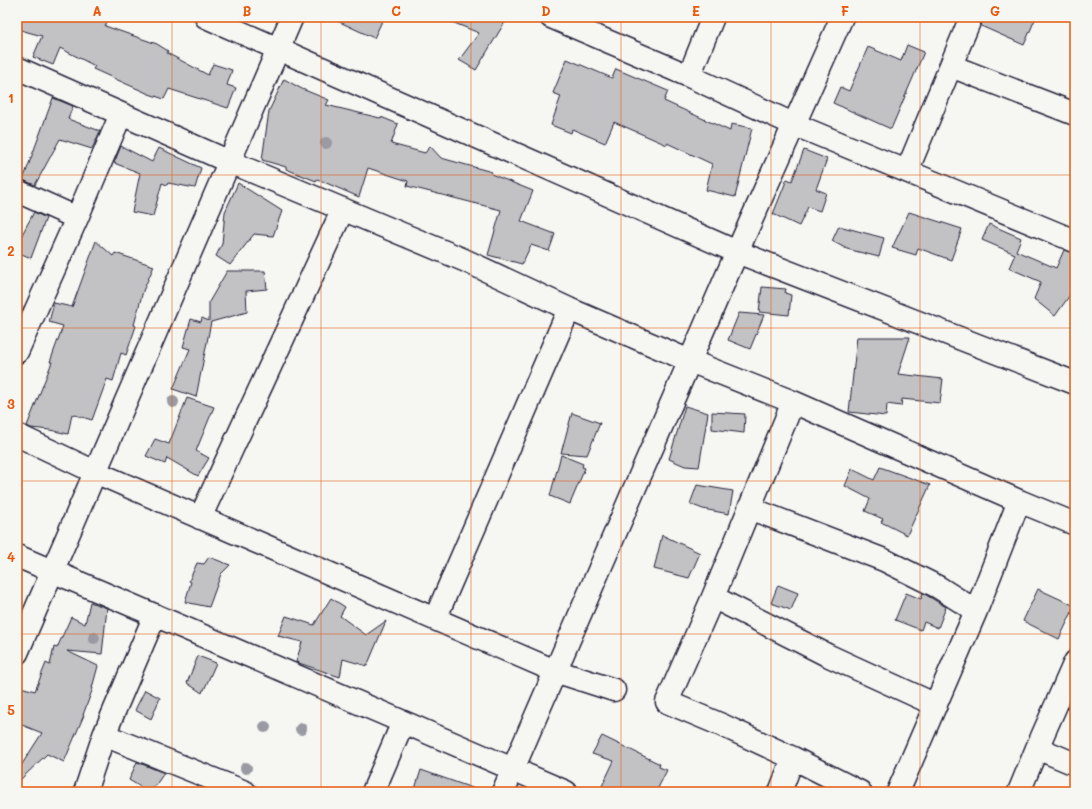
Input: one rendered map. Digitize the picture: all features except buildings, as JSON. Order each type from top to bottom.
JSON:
[{"type":"street","points":[[206,17],[737,252],[1075,383]]},
{"type":"street","points":[[17,652],[292,17]]},
{"type":"street","points":[[551,17],[690,76],[794,124],[1075,242]]},
{"type":"street","points":[[690,76],[713,17]]},
{"type":"street","points":[[503,792],[737,252],[842,17]]},
{"type":"street","points":[[907,171],[971,17]]},
{"type":"street","points":[[951,66],[1075,114]]},
{"type":"street","points":[[17,68],[230,162],[464,260],[569,309],[690,361],[793,402],[1075,524]]},
{"type":"street","points":[[17,352],[22,324],[77,218],[121,114]]},
{"type":"street","points":[[17,191],[77,218]]},
{"type":"street","points":[[200,518],[343,209]]},
{"type":"street","points":[[436,619],[569,309]]},
{"type":"street","points":[[793,402],[713,598],[667,702],[724,726],[793,758],[860,792]]},
{"type":"street","points":[[17,435],[95,472],[555,671],[614,690]]},
{"type":"street","points":[[898,792],[976,610],[1019,501]]},
{"type":"street","points":[[749,508],[884,560],[938,587],[976,610]]},
{"type":"street","points":[[17,556],[566,792]]},
{"type":"street","points":[[713,598],[827,655],[936,705]]},
{"type":"street","points":[[85,792],[104,735],[155,615]]},
{"type":"street","points":[[1019,792],[1075,662]]},
{"type":"street","points":[[373,792],[403,722]]},
{"type":"street","points":[[104,735],[245,792]]},
{"type":"street","points":[[1037,748],[1075,764]]},
{"type":"street","points":[[780,792],[793,758]]}]
